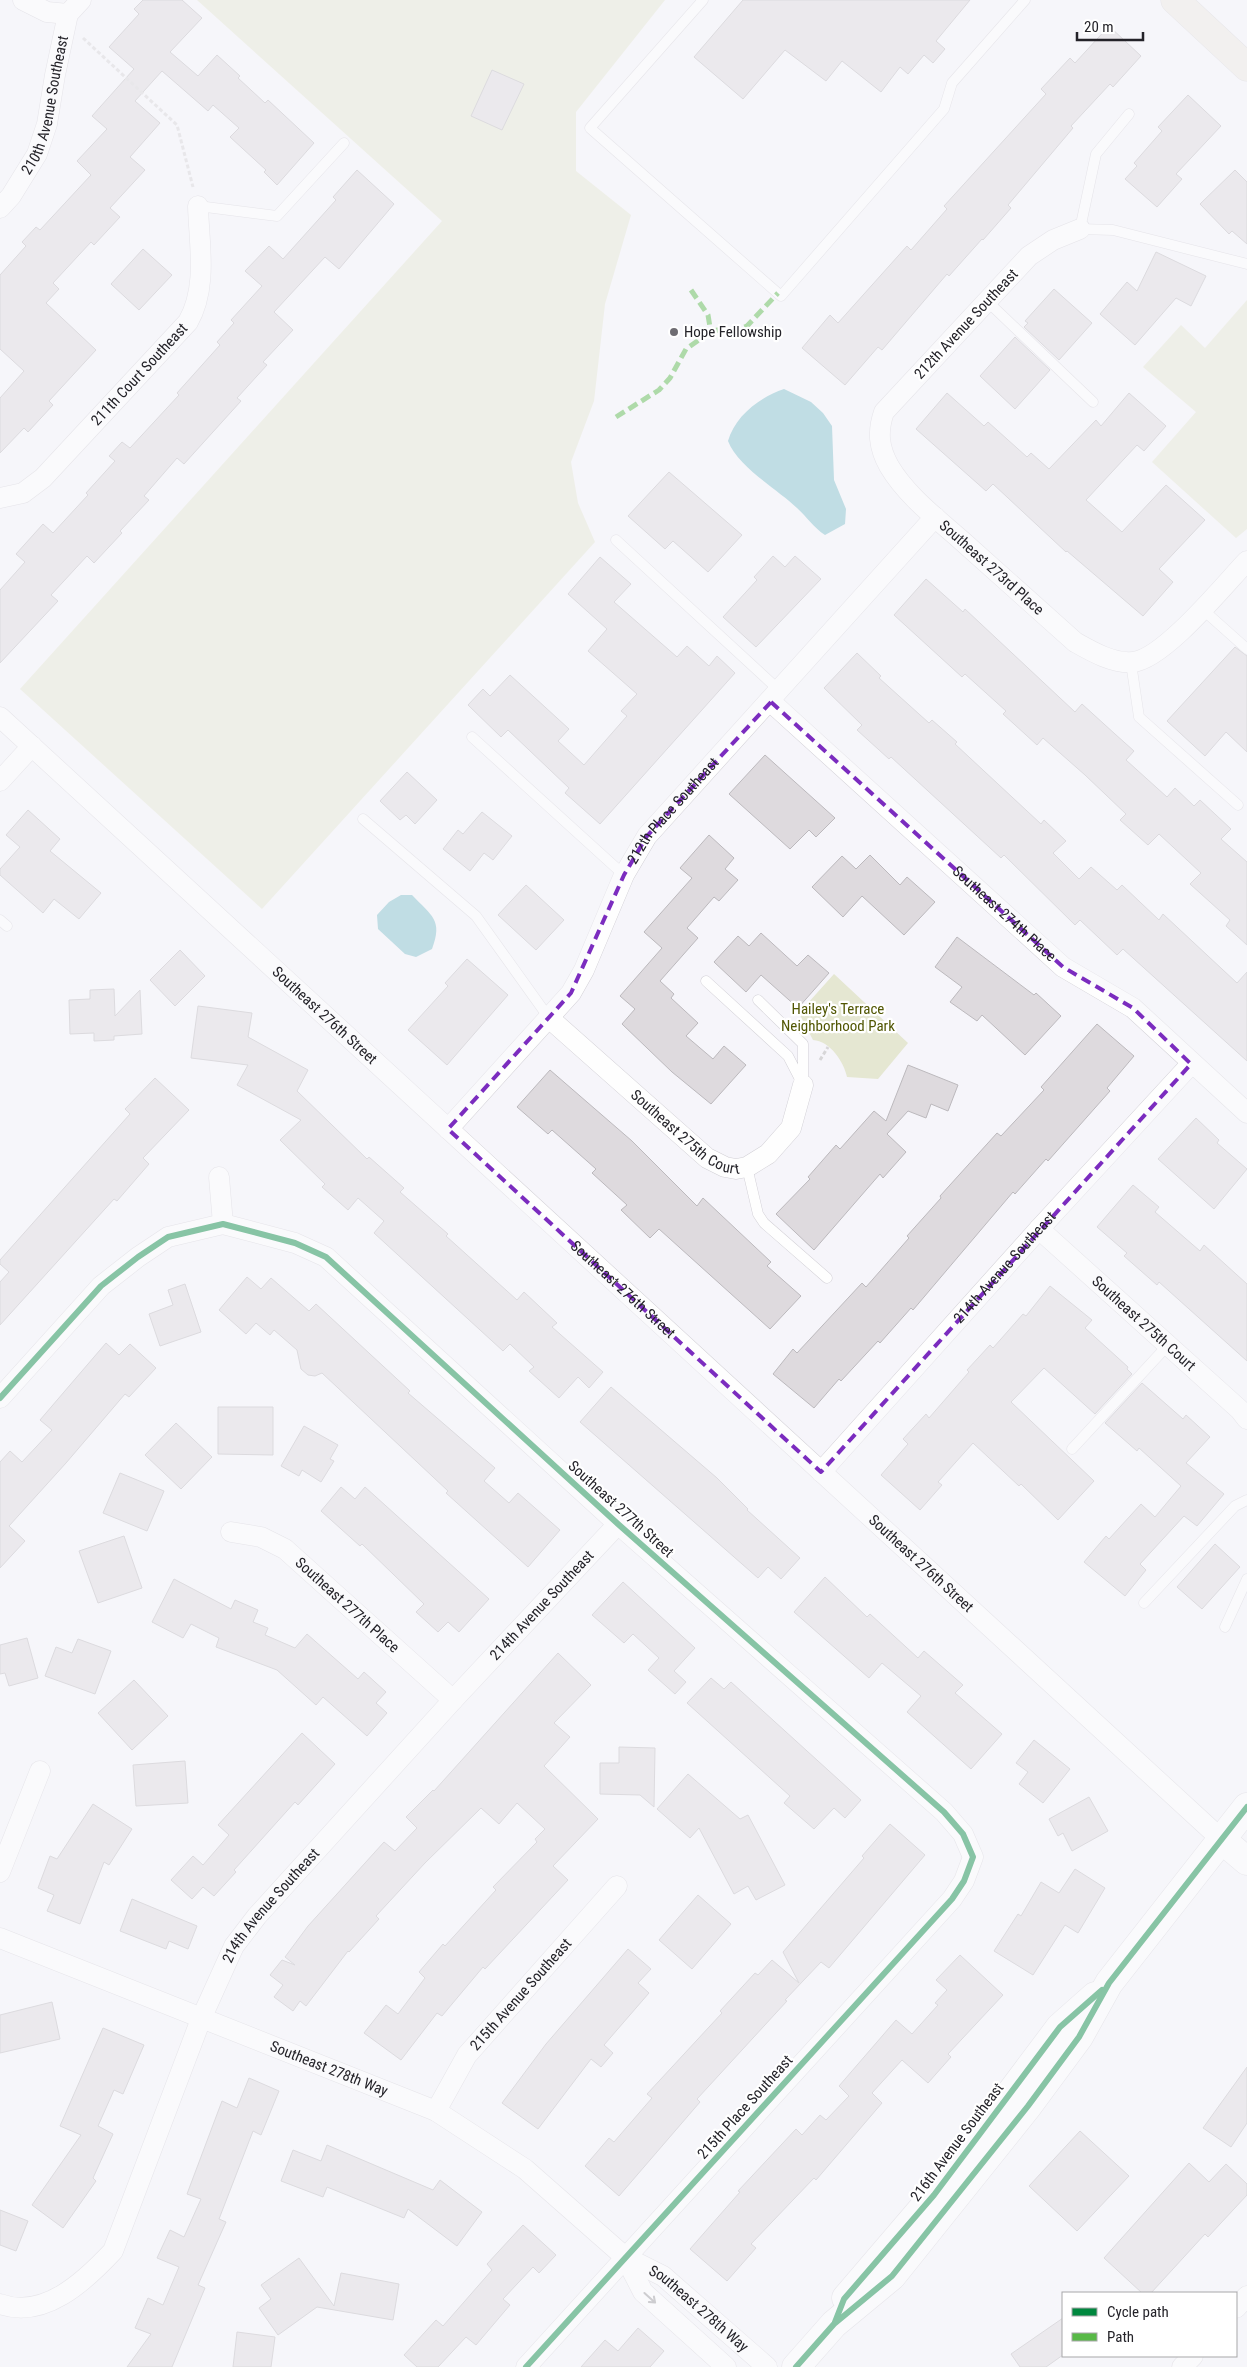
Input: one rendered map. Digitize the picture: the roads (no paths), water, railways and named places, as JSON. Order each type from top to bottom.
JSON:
[{"type":"main road","points":[[1175,0],[1247,67]]},
{"type":"street","points":[[22,0],[47,12],[72,12]]},
{"type":"street","name":"210th Avenue Southeast","points":[[0,208],[37,154],[47,124],[55,75],[72,12]]},
{"type":"street","name":"211th Court Southeast","points":[[0,498],[23,493],[44,478],[188,322],[196,308],[201,284],[198,206]]},
{"type":"street","name":"212th Avenue Southeast","points":[[879,441],[880,424],[884,412],[1030,256],[1053,240],[1080,229]]},
{"type":"street","name":"Southeast 273rd Place","points":[[879,441],[889,466],[900,482],[936,517],[1075,642],[1097,654],[1131,663]]},
{"type":"street","name":"212th Place Southeast","points":[[448,1129],[571,993],[584,970],[624,875],[647,836],[936,517]]},
{"type":"street","points":[[1131,663],[1147,658],[1164,646],[1247,561]]},
{"type":"street","name":"Southeast 274th Place","points":[[775,696],[1063,967],[1133,1008],[1191,1064],[1247,1113]]},
{"type":"street","name":"Southeast 276th Street","points":[[0,717],[1247,1861]]},
{"type":"street","points":[[0,781],[32,746]]},
{"type":"street","name":"Southeast 275th Court","points":[[549,1018],[707,1158],[724,1167],[747,1167],[768,1154],[791,1128],[803,1085]]},
{"type":"street","name":"214th Avenue Southeast","points":[[821,1472],[1039,1229],[1191,1064]]},
{"type":"street","points":[[0,1398],[101,1286],[138,1257],[168,1237],[223,1224],[219,1177]]},
{"type":"street","name":"Southeast 277th Street","points":[[223,1224],[295,1243],[326,1257],[618,1524],[944,1812],[963,1834],[973,1857]]},
{"type":"street","name":"Southeast 275th Court","points":[[1039,1229],[1240,1410],[1247,1419]]},
{"type":"street","name":"214th Avenue Southeast","points":[[0,2304],[9,2308],[34,2307],[61,2296],[88,2278],[113,2251],[201,2019],[234,1946],[257,1916],[453,1700],[618,1524]]},
{"type":"street","name":"Southeast 277th Place","points":[[231,1532],[261,1537],[285,1549],[453,1700]]},
{"type":"street","points":[[0,1872],[40,1771]]},
{"type":"street","name":"216th Avenue Southeast","points":[[796,2367],[834,2324],[892,2276],[1062,2060],[1079,2037],[1110,1983],[1247,1807]]},
{"type":"street","name":"215th Place Southeast","points":[[526,2367],[952,1900],[964,1881],[973,1857]]},
{"type":"street","name":"215th Avenue Southeast","points":[[436,2111],[468,2055],[617,1886]]},
{"type":"street","name":"Southeast 278th Way","points":[[0,1938],[436,2111],[525,2169],[625,2257],[662,2276],[767,2367]]},
{"type":"street","name":"Southeast 278th Way","points":[[625,2257],[643,2292],[726,2367]]},
{"type":"street","points":[[1237,2307],[1247,2296]]},
{"type":"street","points":[[1182,2367],[1191,2357]]},
{"type":"lane","points":[[703,0],[590,128],[781,296],[944,109],[952,83],[1025,0]]},
{"type":"lane","points":[[1129,114],[1096,154],[1080,229],[1113,230],[1247,264]]},
{"type":"lane","points":[[198,206],[278,216],[344,143]]},
{"type":"lane","points":[[988,302],[1093,402]]},
{"type":"lane","points":[[616,540],[775,696]]},
{"type":"lane","points":[[1201,608],[1247,649]]},
{"type":"lane","points":[[1131,663],[1139,717],[1238,805]]},
{"type":"lane","points":[[472,737],[624,875]]},
{"type":"lane","points":[[363,819],[476,916],[549,1018]]},
{"type":"lane","points":[[706,981],[788,1056],[803,1085]]},
{"type":"lane","points":[[758,1000],[803,1044],[803,1085]]},
{"type":"lane","points":[[747,1167],[758,1214],[764,1223],[827,1278]]},
{"type":"lane","points":[[1072,1449],[1168,1345]]},
{"type":"lane","points":[[1144,1602],[1234,1506],[1247,1500]]},
{"type":"lane","points":[[1225,1627],[1247,1579]]},
{"type":"water","points":[[784,389],[811,402],[823,413],[832,426],[834,480],[846,509],[845,524],[825,535],[801,511],[749,469],[733,451],[728,441],[736,423],[742,416],[758,402]]},
{"type":"water","points":[[401,895],[412,895],[434,919],[436,925],[432,949],[416,957],[405,954],[378,929],[377,915],[389,902]]},
{"type":"place","name":"Hope Fellowship","points":[[674,332]]},
{"type":"park label","name":"Hailey's Terrace Neighborhood Park","points":[[838,1018]]}]
